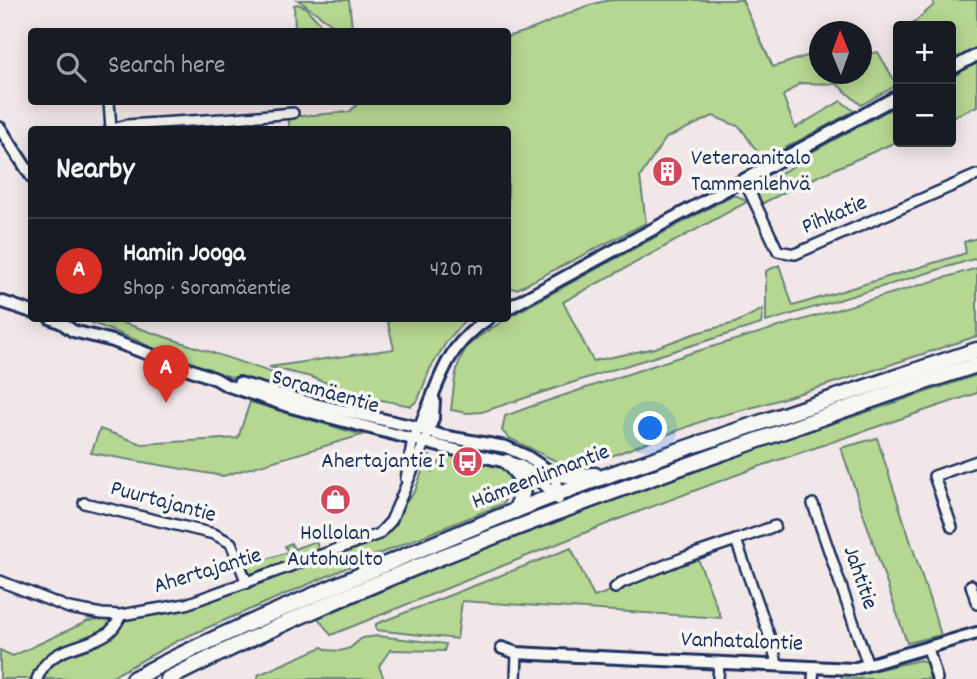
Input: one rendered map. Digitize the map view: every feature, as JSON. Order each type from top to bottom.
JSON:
[{"type":"main road","name":"Hämeenlinnantie","points":[[144,677],[244,625],[514,511],[621,471],[977,350]]},
{"type":"main road","name":"Hämeenlinnantie","points":[[168,679],[250,639],[388,579],[562,510],[977,365]]},
{"type":"main road","points":[[507,462],[522,477],[524,486],[514,511]]},
{"type":"main road","points":[[552,473],[561,476],[587,476],[621,471]]},
{"type":"street","points":[[956,66],[977,55]]},
{"type":"street","points":[[511,306],[893,99]]},
{"type":"street","points":[[109,105],[110,126]]},
{"type":"street","points":[[123,126],[165,126],[293,113]]},
{"type":"street","points":[[0,128],[28,169]]},
{"type":"street","name":"Pihkatie","points":[[744,180],[778,251],[795,254],[977,175]]},
{"type":"street","points":[[0,301],[28,311]]},
{"type":"street","name":"Soramäentie","points":[[64,322],[73,331],[113,341],[291,407],[413,438],[424,433]]},
{"type":"street","points":[[424,433],[433,418],[434,393],[442,370],[454,349],[483,322]]},
{"type":"street","name":"Soramäentie","points":[[216,379],[424,433],[506,447],[552,473],[562,510]]},
{"type":"street","name":"Soramäentie","points":[[424,433],[439,446],[519,465],[556,495]]},
{"type":"street","name":"Ahertajantie","points":[[0,581],[69,608],[121,615],[186,604],[247,583],[379,534],[391,521],[404,494],[424,433]]},
{"type":"street","name":"Ahertajantie","points":[[404,494],[413,438]]},
{"type":"street","points":[[951,527],[934,475],[977,461]]},
{"type":"street","name":"Puurtajantie","points":[[83,503],[214,534],[231,543],[247,583]]},
{"type":"street","name":"Jahtitie","points":[[813,504],[867,665]]},
{"type":"street","points":[[615,588],[621,583],[683,558],[775,526]]},
{"type":"street","points":[[736,540],[769,635],[776,659],[775,665]]},
{"type":"street","points":[[971,585],[977,604]]},
{"type":"street","points":[[37,679],[39,672],[51,659],[110,632],[121,615]]},
{"type":"street","name":"Vanhatalontie","points":[[502,648],[517,653],[853,668],[977,633]]},
{"type":"street","points":[[928,648],[937,679]]},
{"type":"street","points":[[516,679],[517,653]]},
{"type":"street","points":[[719,663],[719,679]]},
{"type":"street","points":[[813,679],[814,667]]},
{"type":"green space","points":[[298,0],[349,0],[352,27],[338,28]]},
{"type":"green space","points":[[613,0],[742,0],[773,67],[809,55],[809,83],[800,83],[783,96],[795,128],[841,101],[854,111],[763,160],[740,127],[713,116],[666,138],[640,177],[646,223],[517,289],[511,288],[511,126],[289,126],[289,117],[349,112],[357,105],[511,105],[511,35],[586,6]]},
{"type":"green space","points":[[933,0],[977,0],[977,49],[956,60],[956,21],[916,21],[934,5]]},
{"type":"green space","points":[[294,5],[305,7],[324,28],[295,28]]},
{"type":"green space","points":[[878,52],[893,78],[893,87],[861,105],[837,84],[872,84],[872,53]]},
{"type":"green space","points":[[977,63],[977,106],[956,116],[956,84],[956,74]]},
{"type":"green space","points":[[893,108],[893,143],[761,204],[756,190],[758,185],[794,166],[806,155]]},
{"type":"green space","points":[[731,196],[738,196],[747,202],[563,302],[593,361],[655,348],[735,323],[763,309],[761,324],[482,412],[451,410],[458,366],[465,350],[502,322],[511,322],[512,315]]},
{"type":"green space","points":[[977,238],[977,258],[766,322],[766,271],[779,265],[793,306],[966,253],[964,242]]},
{"type":"green space","points":[[977,268],[977,336],[856,376],[708,419],[580,465],[558,462],[509,438],[502,431],[505,416],[538,404],[691,353]]},
{"type":"green space","points":[[90,322],[121,322],[368,405],[366,410],[342,407],[286,393],[211,371]]},
{"type":"green space","points":[[388,322],[463,322],[447,341],[430,369],[418,400],[411,406],[361,396],[311,377],[269,367],[394,349]]},
{"type":"green space","points":[[977,375],[977,393],[755,468],[619,519],[331,635],[318,618],[446,564],[679,475]]},
{"type":"green space","points":[[250,402],[362,435],[223,476],[91,453],[100,429],[142,444],[238,438]]},
{"type":"green space","points":[[877,438],[941,635],[907,643],[841,448]]},
{"type":"green space","points":[[451,449],[500,460],[513,486],[503,504],[181,639],[108,679],[0,679],[0,650],[13,656],[88,621],[194,607],[379,534],[415,491],[429,456],[434,458],[432,471]]},
{"type":"green space","points":[[316,541],[319,552],[254,575],[246,572],[241,565],[248,558],[258,557],[264,560],[288,552],[285,546],[291,543],[294,549]]},
{"type":"green space","points":[[571,548],[594,597],[698,559],[721,618],[462,601],[457,639],[376,630],[376,624]]},
{"type":"green space","points":[[378,636],[446,644],[444,651],[390,650],[379,666],[384,679],[258,679],[258,675],[322,647],[340,651],[350,648],[362,638]]},
{"type":"green space","points":[[920,660],[926,663],[930,679],[842,679],[841,674],[858,674]]},
{"type":"place","name":"Veteraanitalo Tammenlehvä","points":[[668,172]]},
{"type":"place","name":"Hamin Jooga","points":[[166,403]]},
{"type":"place","name":"Ahertajantie I","points":[[468,462]]},
{"type":"place","name":"Hollolan Autohuolto","points":[[335,500]]}]
